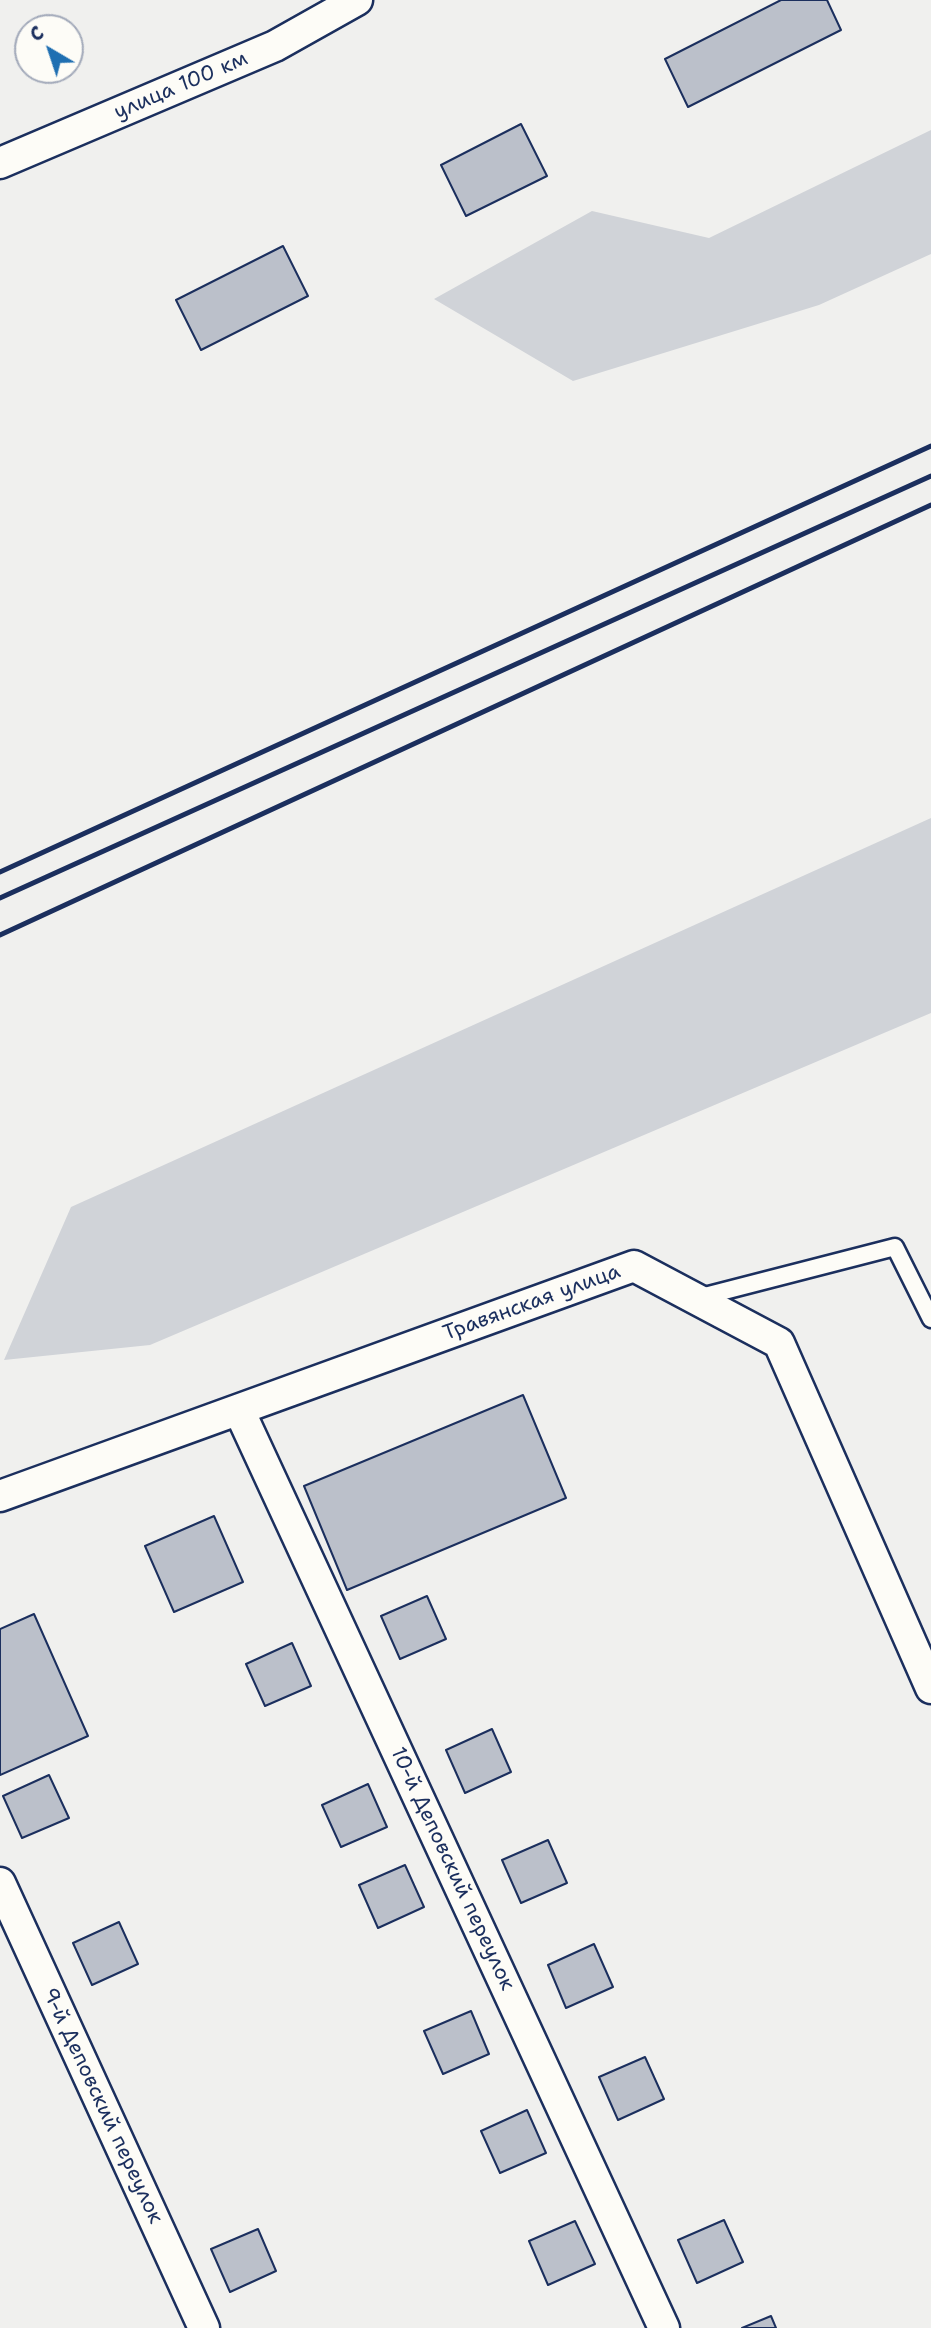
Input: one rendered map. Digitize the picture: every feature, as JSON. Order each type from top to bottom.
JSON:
[{"type":"street","name":"улица 100 км","points":[[0,163],[275,46],[357,0]]},
{"type":"street","name":"Травянская улица","points":[[0,1496],[634,1266],[779,1343],[931,1688]]},
{"type":"street","name":"10-й Деповский переулок","points":[[239,1410],[664,2328]]},
{"type":"street","name":"9-й Деповский переулок","points":[[0,1883],[204,2328]]},
{"type":"lane","points":[[695,1298],[895,1247],[931,1319]]},
{"type":"shaded area","points":[[931,130],[931,254],[819,305],[573,381],[434,299],[592,211],[709,238]]},
{"type":"shaded area","points":[[931,818],[931,1013],[150,1345],[4,1360],[71,1207]]},
{"type":"building","points":[[781,0],[827,0],[841,30],[688,107],[665,59]]},
{"type":"building","points":[[521,124],[547,176],[466,216],[441,165]]},
{"type":"building","points":[[283,246],[308,296],[201,350],[176,300]]},
{"type":"building","points":[[523,1395],[566,1498],[347,1590],[304,1486]]},
{"type":"building","points":[[214,1516],[243,1582],[174,1612],[145,1546]]},
{"type":"building","points":[[427,1596],[446,1639],[400,1659],[381,1616]]},
{"type":"building","points":[[34,1614],[88,1736],[0,1775],[0,1629]]},
{"type":"building","points":[[292,1643],[311,1686],[265,1706],[246,1664]]},
{"type":"building","points":[[492,1729],[511,1772],[465,1793],[446,1750]]},
{"type":"building","points":[[49,1775],[69,1818],[22,1838],[3,1796]]},
{"type":"building","points":[[368,1784],[387,1827],[341,1847],[322,1805]]},
{"type":"building","points":[[548,1840],[567,1883],[521,1903],[502,1860]]},
{"type":"building","points":[[405,1865],[424,1907],[378,1928],[359,1885]]},
{"type":"building","points":[[119,1922],[138,1964],[92,1985],[73,1943]]},
{"type":"building","points":[[594,1944],[613,1987],[566,2008],[548,1965]]},
{"type":"building","points":[[471,2011],[489,2054],[443,2074],[424,2031]]},
{"type":"building","points":[[645,2057],[664,2099],[618,2120],[599,2077]]},
{"type":"building","points":[[527,2110],[546,2153],[500,2173],[481,2131]]},
{"type":"building","points":[[724,2220],[743,2262],[697,2283],[678,2240]]},
{"type":"building","points":[[575,2221],[595,2264],[548,2285],[529,2241]]},
{"type":"building","points":[[258,2229],[276,2271],[230,2292],[211,2249]]},
{"type":"building","points":[[771,2316],[776,2328],[742,2328]]},
{"type":"railway","points":[[0,872],[931,446]]},
{"type":"railway","points":[[0,898],[931,476]]},
{"type":"railway","points":[[0,935],[931,505]]}]
